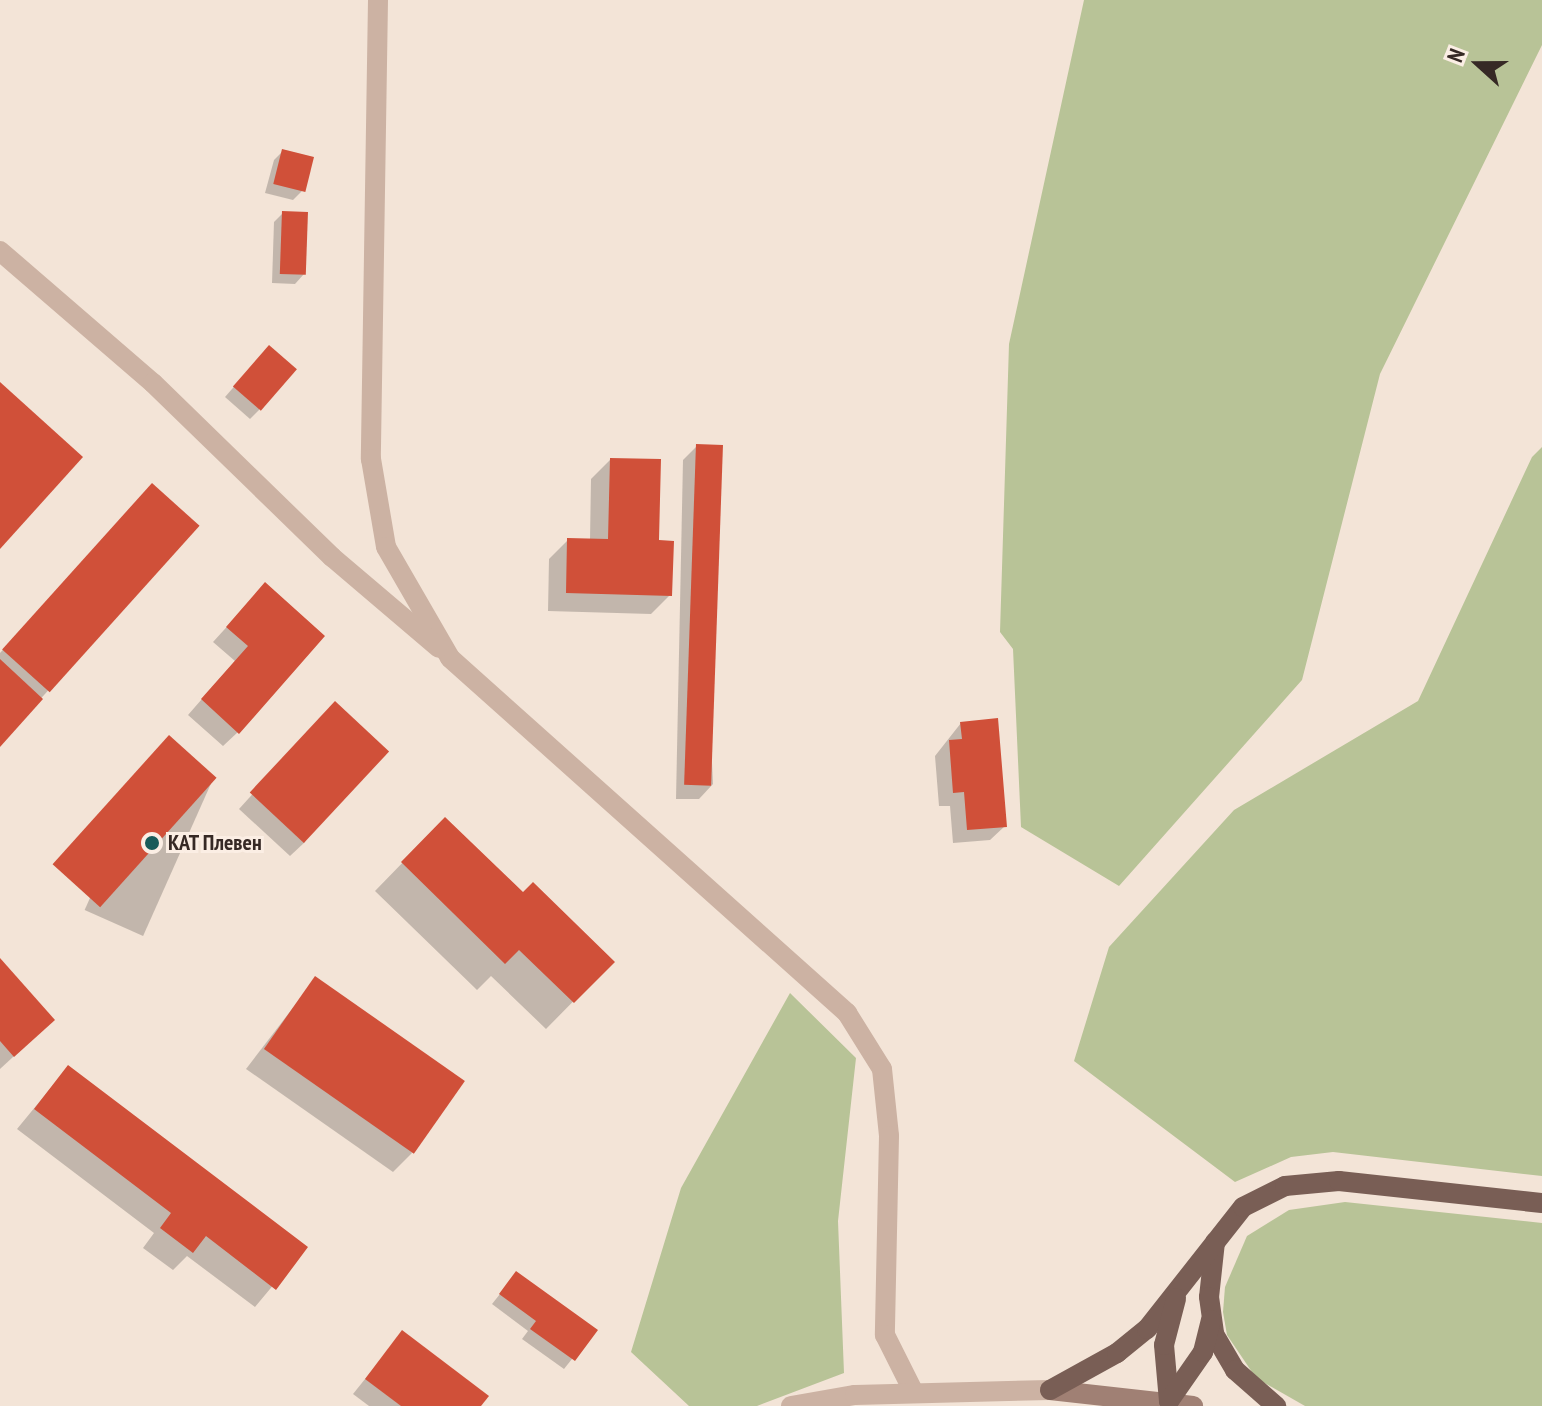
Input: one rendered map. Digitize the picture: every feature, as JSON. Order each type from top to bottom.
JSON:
[{"type":"main road","points":[[1050,1390],[1137,1337],[1243,1207],[1285,1186],[1311,1181],[1542,1203]]},
{"type":"main road","points":[[1169,1401],[1203,1352],[1211,1320],[1215,1242]]},
{"type":"main road","points":[[1169,1401],[1164,1345],[1179,1287]]},
{"type":"main road","points":[[1211,1320],[1222,1352],[1235,1370],[1276,1406]]},
{"type":"main road","points":[[1050,1390],[1193,1406]]},
{"type":"street","points":[[378,0],[371,459],[386,547],[450,658]]},
{"type":"street","points":[[0,251],[108,342],[332,557],[450,658],[847,1013],[882,1069],[889,1136],[885,1335],[913,1391]]},
{"type":"street","points":[[791,1406],[913,1391],[1050,1390]]},
{"type":"green space","points":[[1084,0],[1542,0],[1542,45],[1380,374],[1302,680],[1119,886],[1021,827],[1013,649],[1000,632],[1009,344]]},
{"type":"green space","points":[[1542,447],[1542,1176],[1333,1152],[1291,1157],[1235,1182],[1074,1061],[1109,947],[1234,810],[1418,701],[1532,457]]},
{"type":"green space","points":[[790,993],[856,1058],[838,1221],[844,1373],[757,1406],[689,1406],[631,1352],[681,1188]]},
{"type":"green space","points":[[1345,1202],[1542,1223],[1542,1406],[1305,1406],[1256,1378],[1227,1335],[1223,1312],[1225,1287],[1247,1236],[1289,1210]]},
{"type":"building","points":[[282,149],[314,157],[305,192],[273,184]]},
{"type":"building","points":[[282,211],[308,212],[306,275],[280,274]]},
{"type":"building","points":[[269,345],[297,369],[261,411],[233,387]]},
{"type":"building","points":[[0,382],[83,457],[0,549]]},
{"type":"building","points":[[696,444],[723,445],[711,786],[684,785]]},
{"type":"building","points":[[610,458],[661,459],[659,540],[674,541],[672,596],[566,593],[567,538],[608,539]]},
{"type":"building","points":[[152,483],[200,526],[50,692],[2,649]]},
{"type":"building","points":[[265,582],[325,636],[239,734],[201,699],[248,646],[226,627]]},
{"type":"building","points":[[0,659],[43,699],[0,747]]},
{"type":"building","points":[[335,701],[389,751],[304,843],[250,792]]},
{"type":"building","points":[[998,718],[1007,827],[967,830],[964,792],[953,793],[949,740],[962,739],[960,722]]},
{"type":"building","points":[[169,735],[217,778],[100,907],[53,864]]},
{"type":"building","points":[[445,817],[523,892],[533,882],[615,962],[574,1003],[519,950],[505,964],[401,862]]},
{"type":"building","points":[[0,958],[55,1020],[14,1057],[0,1041]]},
{"type":"building","points":[[315,976],[465,1081],[414,1154],[264,1049]]},
{"type":"building","points":[[68,1065],[308,1247],[276,1290],[206,1236],[193,1253],[160,1228],[171,1213],[34,1109]]},
{"type":"building","points":[[516,1271],[598,1330],[575,1361],[530,1329],[536,1321],[499,1294]]},
{"type":"building","points":[[402,1330],[489,1396],[481,1406],[401,1406],[365,1379]]},
{"type":"place","name":"КАТ Плевен","points":[[152,843]]}]
